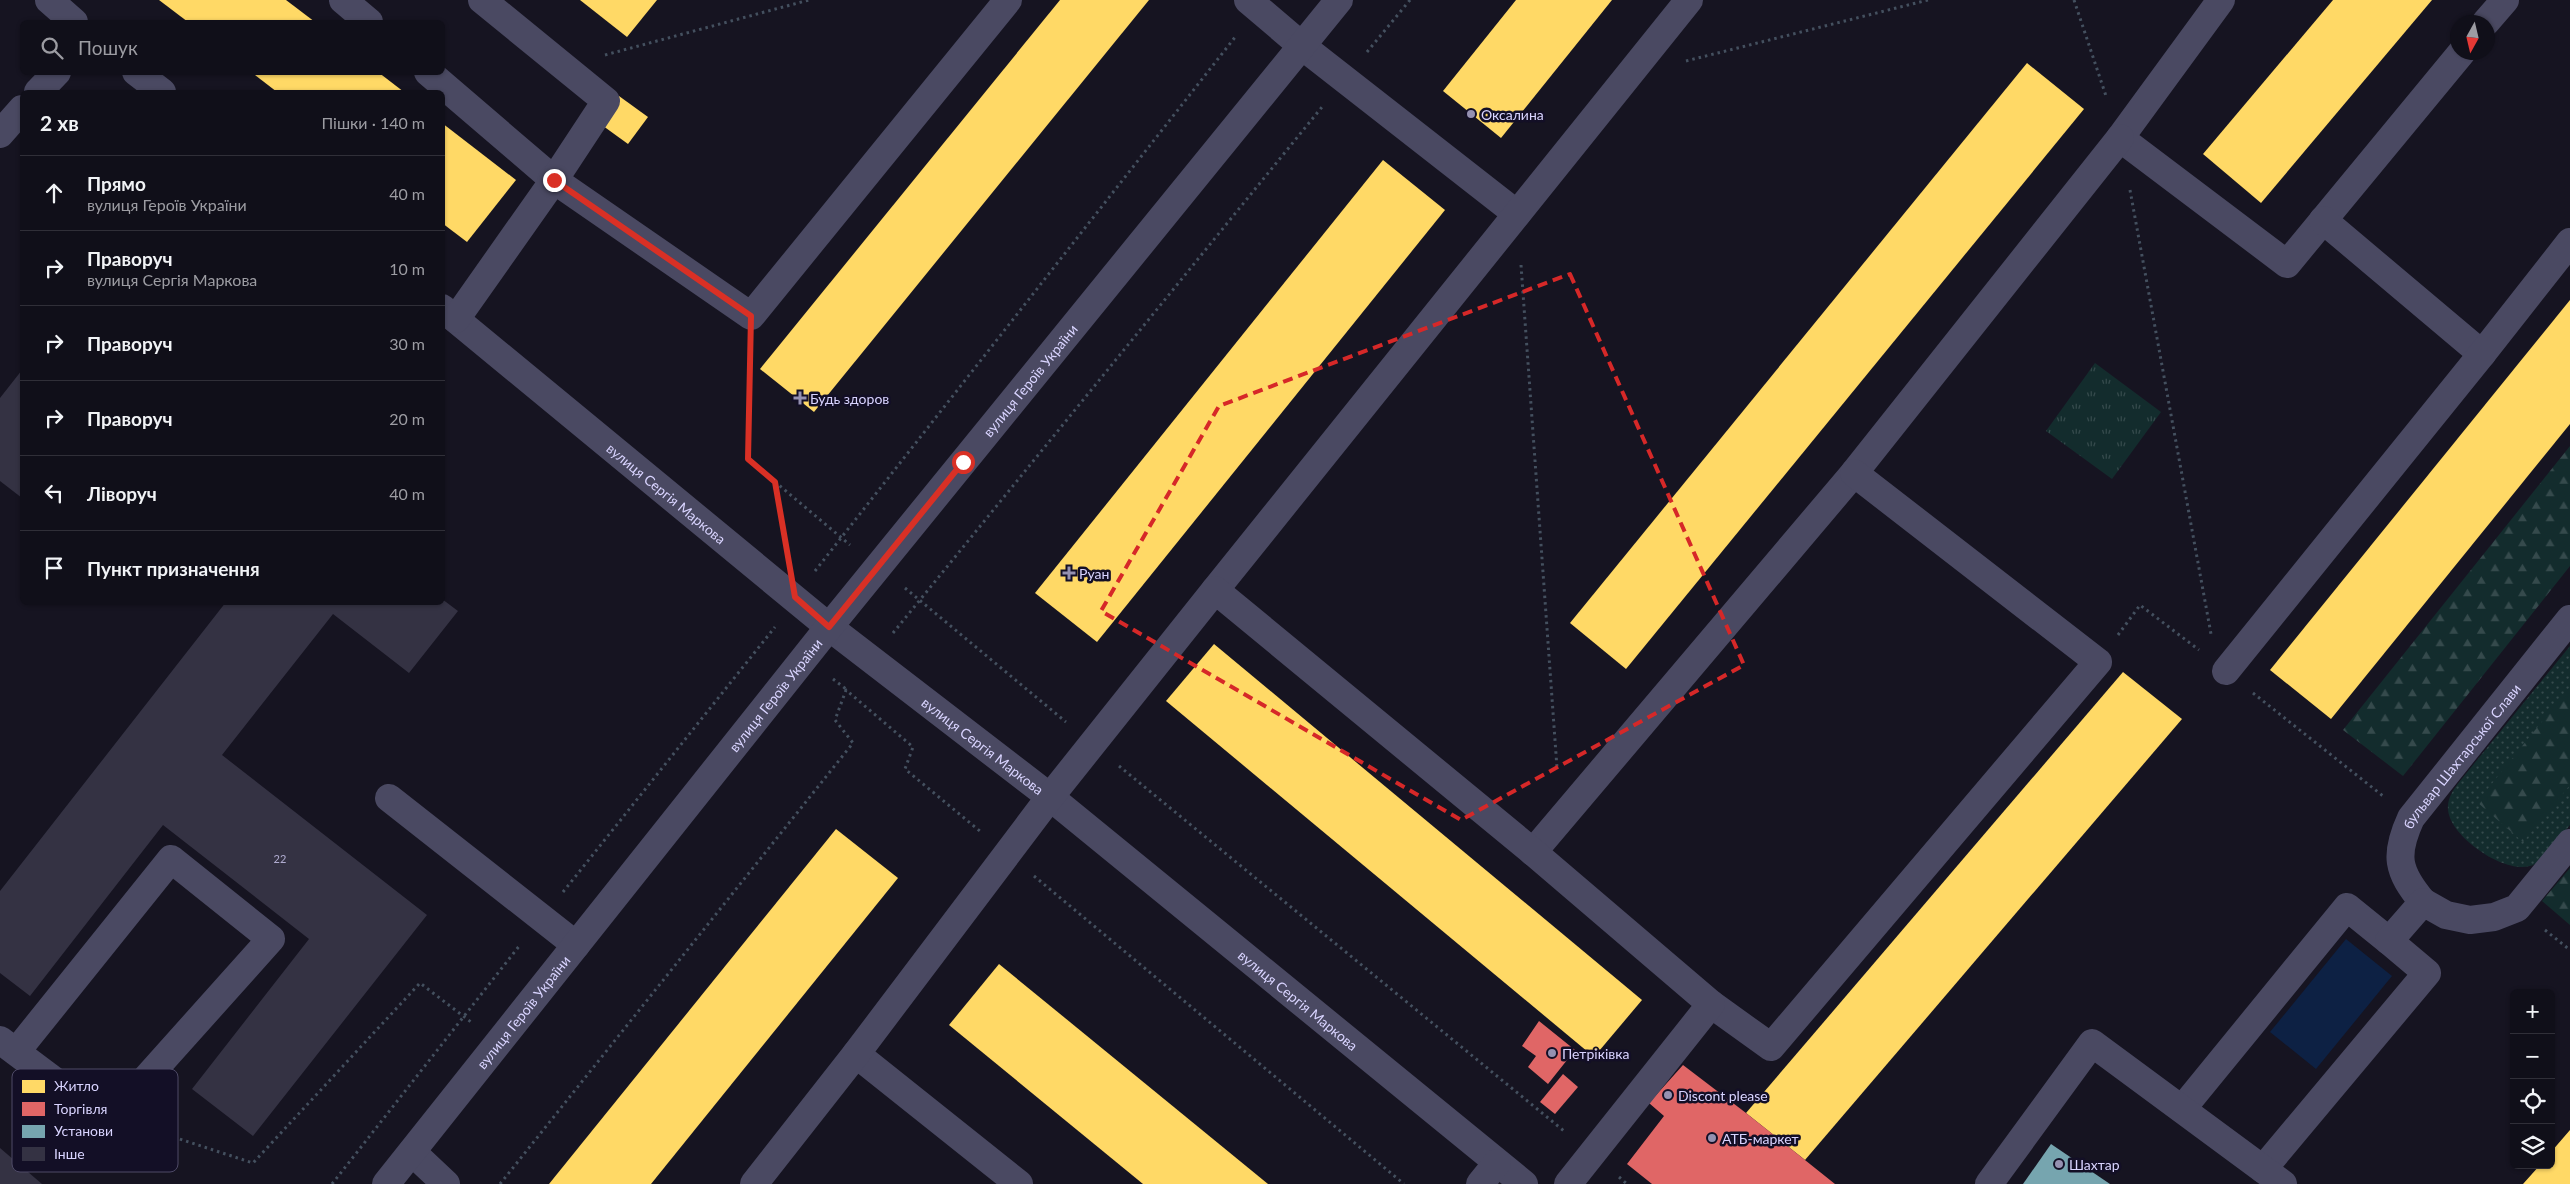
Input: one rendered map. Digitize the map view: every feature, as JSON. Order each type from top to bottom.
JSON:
[{"type":"street","points":[[49,0],[72,20]]},
{"type":"street","points":[[343,0],[367,20]]},
{"type":"street","points":[[449,314],[554,180],[606,101],[482,0]]},
{"type":"street","points":[[432,75],[554,180],[751,316],[1008,0]]},
{"type":"street","points":[[1248,0],[1302,46],[1517,214]]},
{"type":"street","name":"вулиця Героїв України","points":[[386,1184],[829,627],[1339,0]]},
{"type":"street","points":[[754,1184],[856,1054],[1050,797],[1689,0]]},
{"type":"street","points":[[1533,852],[1854,474],[2120,138],[2221,0]]},
{"type":"street","points":[[2492,15],[2505,0]]},
{"type":"street","points":[[2120,138],[2287,264],[2455,60]]},
{"type":"street","points":[[40,90],[54,75]]},
{"type":"street","points":[[140,75],[159,90]]},
{"type":"street","points":[[0,134],[20,112]]},
{"type":"street","points":[[2323,220],[2482,354]]},
{"type":"street","points":[[2226,671],[2570,242]]},
{"type":"street","name":"вулиця Сергія Маркова","points":[[449,314],[795,597],[829,627],[1050,797],[1524,1184]]},
{"type":"street","points":[[1215,590],[1533,852],[1711,1004],[1771,1047],[2098,662],[1854,474]]},
{"type":"street","name":"бульвар Шахтарської Слави","points":[[2570,619],[2411,818],[2401,840],[2401,863],[2408,885],[2423,902],[2446,915],[2470,920],[2502,914],[2517,908],[2570,843]]},
{"type":"street","points":[[389,798],[576,945]]},
{"type":"street","points":[[39,1069],[8,1046],[172,859],[271,939],[156,1069]]},
{"type":"street","points":[[2389,941],[2423,902]]},
{"type":"street","points":[[1989,1184],[2092,1043],[2273,1176],[2427,973],[2347,907],[2182,1109]]},
{"type":"street","points":[[1568,1184],[1711,1004]]},
{"type":"street","points":[[856,1054],[1018,1184]]},
{"type":"street","points":[[412,1152],[446,1184]]},
{"type":"street","points":[[1480,1184],[1498,1163]]},
{"type":"path","points":[[583,82],[606,52],[809,0]]},
{"type":"path","points":[[500,1184],[853,742],[835,720],[846,690],[1410,0]]},
{"type":"path","points":[[1629,75],[1928,0]]},
{"type":"path","points":[[2074,0],[2120,138],[2212,643]]},
{"type":"path","points":[[1517,214],[1561,818]]},
{"type":"path","points":[[751,316],[748,459],[840,538]]},
{"type":"path","points":[[775,482],[795,597]]},
{"type":"path","points":[[901,585],[1627,1184]]},
{"type":"path","points":[[828,675],[913,747],[905,769],[1404,1184]]},
{"type":"path","points":[[178,1138],[253,1163],[420,983],[464,1017]]},
{"type":"highlighted area","points":[[1570,274],[1744,665],[1461,820],[1101,611],[1219,406]]},
{"type":"green space","points":[[2095,363],[2161,412],[2112,479],[2046,431]]},
{"type":"green space","points":[[2570,446],[2570,566],[2403,776],[2343,730]]},
{"type":"green space","points":[[2570,646],[2570,825],[2547,854],[2536,863],[2530,866],[2519,867],[2506,864],[2480,851],[2458,830],[2451,820],[2448,809],[2451,794]]},
{"type":"green space","points":[[2570,687],[2570,785],[2523,842],[2477,802]]},
{"type":"green space","points":[[2570,868],[2570,925],[2542,901]]},
{"type":"water","points":[[2346,939],[2392,976],[2316,1069],[2270,1032]]},
{"type":"building: Житло","points":[[159,0],[286,0],[312,20],[185,20]]},
{"type":"building: Житло","points":[[580,0],[657,0],[627,37]]},
{"type":"building: Житло","points":[[1060,0],[1149,0],[814,412],[760,369]]},
{"type":"building: Житло","points":[[1516,0],[1612,0],[1501,138],[1443,91]]},
{"type":"building: Житло","points":[[2333,0],[2432,0],[2261,203],[2203,154]]},
{"type":"building: Житло","points":[[2027,63],[2084,109],[1626,669],[1570,623]]},
{"type":"building: Житло","points":[[255,75],[382,75],[401,90],[274,90]]},
{"type":"building: Житло","points":[[619,96],[648,117],[628,144],[599,123]]},
{"type":"building: Житло","points":[[445,125],[516,180],[467,242],[445,225]]},
{"type":"building: Житло","points":[[1383,160],[1445,210],[1097,642],[1035,593]]},
{"type":"building: Житло","points":[[2570,300],[2570,424],[2331,719],[2270,670]]},
{"type":"building: Житло","points":[[1214,644],[1642,1000],[1594,1057],[1166,701]]},
{"type":"building: Житло","points":[[2123,672],[2182,719],[1805,1160],[1746,1113]]},
{"type":"building: Житло","points":[[836,829],[898,878],[651,1184],[549,1184]]},
{"type":"building: Житло","points":[[999,964],[1268,1184],[1143,1184],[949,1025]]},
{"type":"building: Житло","points":[[2570,1130],[2570,1184],[2523,1184],[2536,1169],[2555,1169],[2555,1147]]},
{"type":"building: Торгівля","name":"Петріківка","points":[[1539,1021],[1575,1050],[1548,1084],[1528,1067],[1536,1056],[1522,1046]]},
{"type":"building: Торгівля","name":"АТБ-маркет","points":[[1683,1065],[1835,1184],[1652,1184],[1627,1164],[1664,1116],[1649,1103]]},
{"type":"building: Торгівля","name":"Петріківка","points":[[1563,1074],[1578,1087],[1555,1114],[1540,1102]]},
{"type":"building: Установи","name":"Шахтар","points":[[2051,1144],[2110,1184],[2023,1184]]},
{"type":"building: Інше","points":[[20,373],[20,496],[0,481],[0,398]]},
{"type":"building: Інше","points":[[445,601],[458,611],[409,673],[333,614],[222,755],[427,915],[253,1136],[192,1089],[309,939],[163,825],[30,996],[0,973],[0,891],[224,605],[445,605]]},
{"type":"building: Інше","points":[[0,1148],[12,1158],[12,1172],[28,1172],[42,1184],[0,1184]]},
{"type":"place","name":"Оксалина","points":[[1471,114]]},
{"type":"place","name":"Будь здоров","points":[[800,398]]},
{"type":"place","name":"Руан","points":[[1069,573]]},
{"type":"place","name":"Петріківка","points":[[1552,1053]]},
{"type":"place","name":"Discont please","points":[[1668,1095]]},
{"type":"place","name":"АТБ-маркет","points":[[1712,1138]]},
{"type":"place","name":"Шахтар","points":[[2059,1164]]},
{"type":"route","points":[[554,180],[751,316],[748,459],[775,482],[795,597],[829,627],[963,462]]}]
